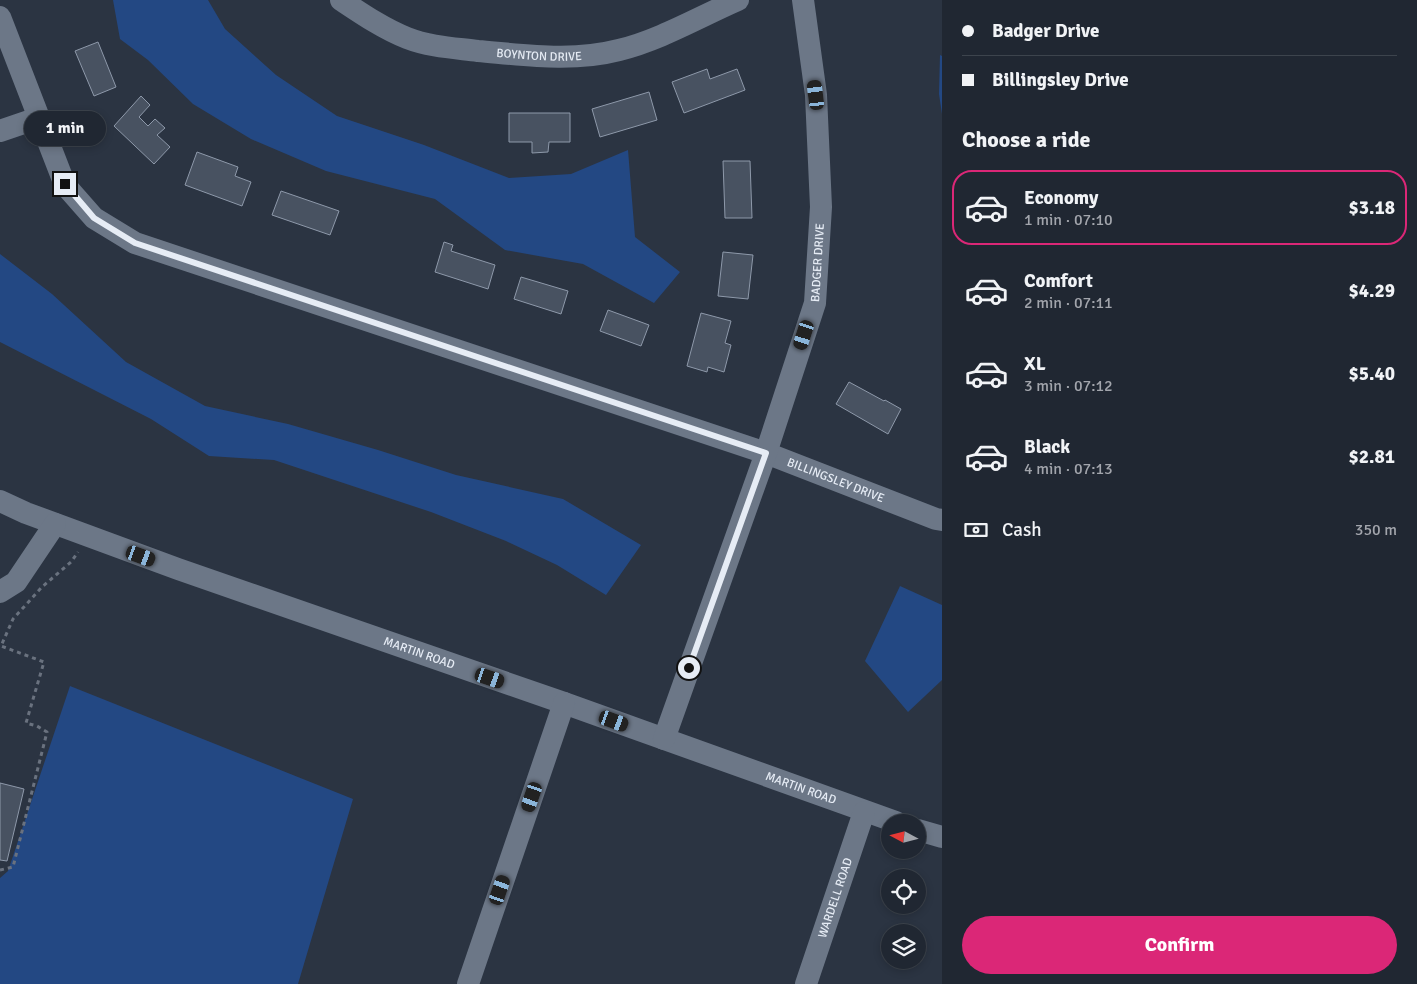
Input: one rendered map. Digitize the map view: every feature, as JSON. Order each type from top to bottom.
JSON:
[{"type":"street","name":"BOYNTON DRIVE","points":[[341,0],[366,17],[408,38],[434,46],[556,57],[590,57],[649,41],[738,0]]},
{"type":"street","name":"BADGER DRIVE","points":[[664,739],[766,453],[815,303],[821,207],[816,95],[803,0]]},
{"type":"street","name":"BILLINGSLEY DRIVE","points":[[0,17],[65,184],[94,218],[135,243],[766,453],[942,520]]},
{"type":"street","points":[[0,131],[38,118]]},
{"type":"street","name":"MARTIN ROAD","points":[[0,501],[55,524],[197,576],[564,703],[881,817]]},
{"type":"street","points":[[0,592],[16,582],[55,524]]},
{"type":"street","points":[[468,984],[564,703]]},
{"type":"street","name":"WARDELL ROAD","points":[[806,984],[864,812]]},
{"type":"street","points":[[926,833],[942,838]]},
{"type":"path","points":[[0,870],[13,867],[47,732],[37,726],[26,723],[44,662],[1,646],[12,619],[42,586],[71,562],[86,535]]},
{"type":"shaded area","points":[[113,0],[208,0],[225,29],[276,75],[337,116],[424,145],[509,178],[571,174],[628,150],[635,237],[680,272],[654,303],[583,264],[505,250],[435,199],[326,171],[251,139],[193,104],[148,60],[120,39]]},
{"type":"shaded area","points":[[940,55],[942,56],[942,114],[939,94]]},
{"type":"shaded area","points":[[0,254],[52,294],[126,362],[205,406],[288,424],[456,475],[563,499],[641,545],[606,595],[557,565],[506,541],[431,512],[274,460],[209,456],[151,419],[0,342]]},
{"type":"shaded area","points":[[900,586],[942,605],[942,680],[908,712],[865,661]]},
{"type":"shaded area","points":[[70,686],[353,799],[298,984],[0,984],[0,878],[8,871]]},
{"type":"building","points":[[98,42],[116,87],[94,96],[75,51]]},
{"type":"building","points":[[707,69],[710,79],[737,69],[745,90],[684,113],[672,82]]},
{"type":"building","points":[[649,92],[657,120],[600,137],[592,109]]},
{"type":"building","points":[[141,96],[150,105],[139,117],[148,126],[155,119],[165,128],[157,135],[170,147],[154,164],[114,126]]},
{"type":"building","points":[[509,113],[570,113],[570,142],[549,142],[548,152],[532,153],[532,142],[509,142]]},
{"type":"building","points":[[197,152],[238,167],[235,176],[251,182],[242,206],[185,185]]},
{"type":"building","points":[[723,161],[750,161],[752,218],[725,218]]},
{"type":"building","points":[[281,191],[339,211],[330,235],[272,215]]},
{"type":"building","points":[[444,242],[453,245],[451,251],[495,265],[488,289],[435,272]]},
{"type":"building","points":[[723,252],[753,255],[748,299],[718,296]]},
{"type":"building","points":[[521,277],[568,291],[561,314],[514,299]]},
{"type":"building","points":[[608,310],[649,325],[641,346],[600,331]]},
{"type":"building","points":[[701,313],[731,321],[725,343],[731,345],[724,372],[708,367],[707,372],[687,366]]},
{"type":"building","points":[[849,382],[901,409],[888,434],[836,404]]},
{"type":"building","points":[[0,783],[24,789],[7,861],[0,860]]},
{"type":"route","points":[[65,184],[94,218],[135,243],[766,453],[689,668]]}]
